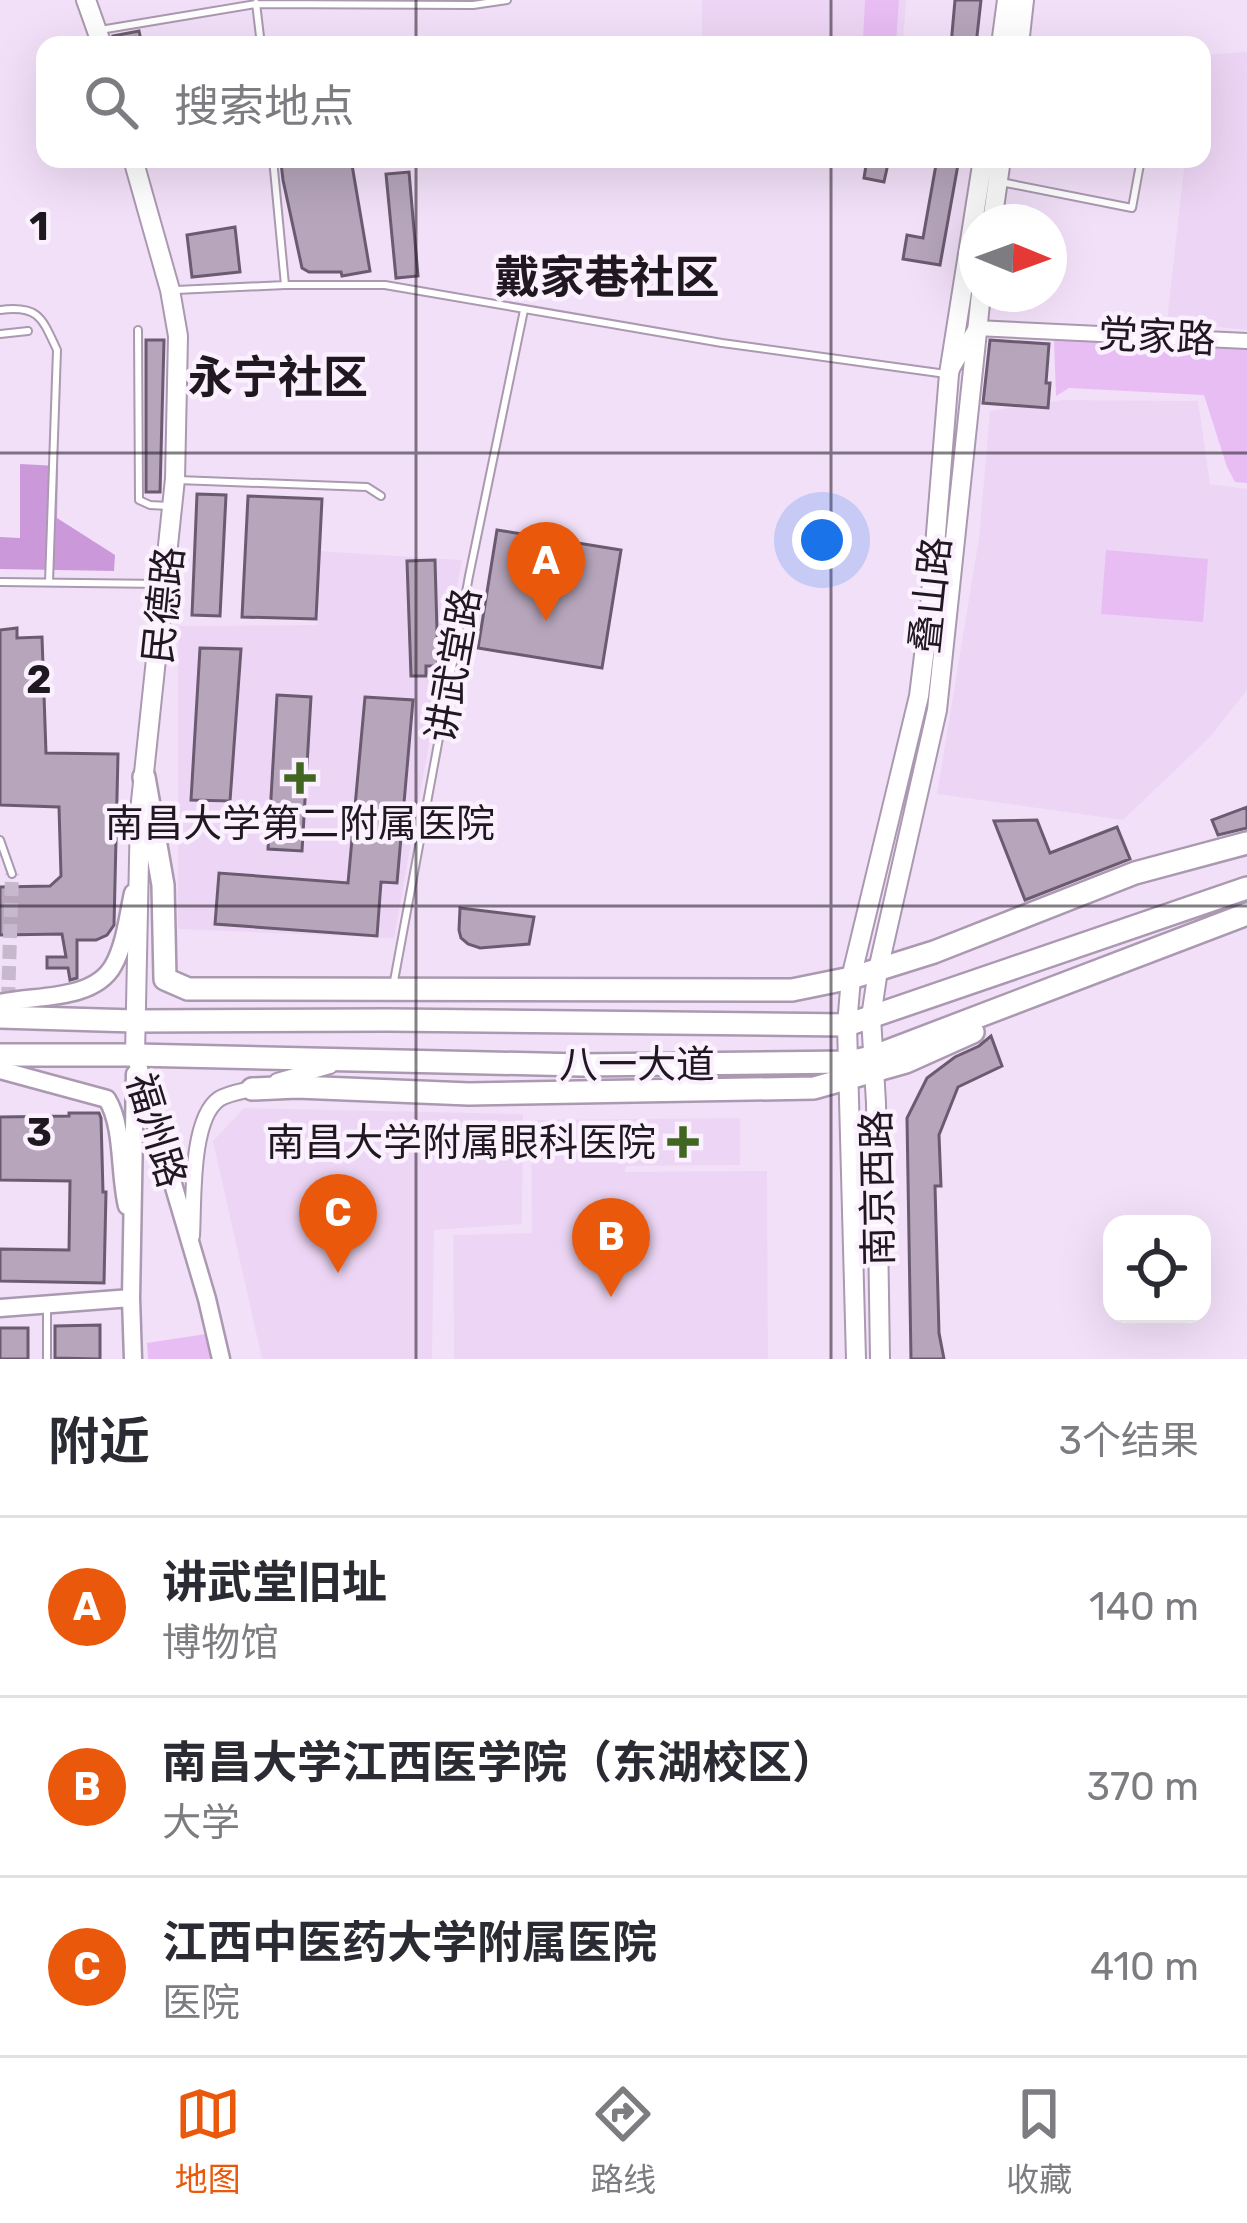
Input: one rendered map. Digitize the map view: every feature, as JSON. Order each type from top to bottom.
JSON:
[{"type":"highway","points":[[144,777],[163,885],[165,979],[188,989],[792,991],[934,952],[1135,873],[1247,843]]},
{"type":"highway","name":"八一大道","points":[[0,1017],[847,1025],[1247,888]]},
{"type":"highway","name":"八一大道","points":[[0,1055],[848,1070],[1247,914]]},
{"type":"highway","points":[[873,1064],[906,1062],[1113,971],[1247,928]]},
{"type":"highway","points":[[252,1088],[469,1094],[791,1089],[814,1088],[848,1070]]},
{"type":"main road","points":[[86,0],[99,36]]},
{"type":"main road","points":[[1002,36],[1007,0]]},
{"type":"main road","points":[[1020,36],[1024,0]]},
{"type":"main road","name":"民德路","points":[[135,1055],[144,777],[175,479],[178,336],[136,168]]},
{"type":"main road","name":"叠山路","points":[[847,1025],[851,978],[919,696],[950,374],[982,168]]},
{"type":"main road","points":[[995,204],[1000,168]]},
{"type":"main road","name":"叠山路","points":[[871,1017],[937,710],[978,312]]},
{"type":"main road","name":"南京西路","points":[[871,1017],[884,1353]]},
{"type":"main road","name":"南京西路","points":[[847,1025],[856,1359]]},
{"type":"street","points":[[950,374],[976,328]]},
{"type":"street","name":"党家路","points":[[976,328],[1247,340]]},
{"type":"street","points":[[0,1003],[78,991],[97,983],[112,968],[139,868]]},
{"type":"street","name":"福州路","points":[[134,1359],[135,1055]]},
{"type":"street","name":"福州路","points":[[135,1055],[221,1359]]},
{"type":"street","points":[[192,1247],[204,1114],[220,1098],[352,1060]]},
{"type":"street","points":[[0,1070],[107,1099],[115,1113],[121,1181],[133,1230]]},
{"type":"street","points":[[0,1308],[131,1298]]},
{"type":"lane","points":[[109,36],[256,2],[473,5],[508,0]]},
{"type":"lane","points":[[256,2],[259,36]]},
{"type":"lane","points":[[273,168],[285,285]]},
{"type":"lane","points":[[998,182],[1132,208],[1140,168]]},
{"type":"lane","points":[[170,290],[385,285],[722,343],[950,374]]},
{"type":"lane","points":[[0,310],[24,307],[42,318],[57,350],[49,582]]},
{"type":"lane","name":"讲武堂路","points":[[387,1020],[469,576],[524,310]]},
{"type":"lane","points":[[137,330],[139,500],[172,506]]},
{"type":"lane","points":[[0,334],[28,331]]},
{"type":"lane","points":[[175,479],[367,488],[380,496]]},
{"type":"lane","points":[[0,582],[166,584]]},
{"type":"lane","points":[[0,840],[12,874]]},
{"type":"lane","points":[[47,1304],[47,1359]]},
{"type":"shaded area","points":[[702,0],[906,0],[904,36],[702,36]]},
{"type":"shaded area","points":[[865,0],[899,0],[896,36],[863,36]]},
{"type":"shaded area","points":[[1247,52],[1247,330],[1167,322],[1184,168],[1211,168],[1211,54]]},
{"type":"shaded area","points":[[1054,340],[1247,348],[1247,483],[1235,482],[1227,467],[1204,395],[1069,388],[1056,396]]},
{"type":"shaded area","points":[[1062,400],[1198,401],[1210,484],[1247,489],[1247,690],[1210,737],[1123,820],[937,794],[979,538],[990,411]]},
{"type":"shaded area","points":[[20,464],[58,466],[57,518],[115,555],[114,571],[0,569],[0,537],[20,538]]},
{"type":"shaded area","points":[[1106,550],[1208,559],[1203,622],[1101,614]]},
{"type":"shaded area","name":"南昌大学第二附属医院","points":[[319,551],[462,560],[394,938],[178,929],[178,626],[318,625]]},
{"type":"shaded area","points":[[244,1108],[523,1114],[522,1224],[434,1230],[432,1359],[262,1359],[213,1141]]},
{"type":"shaded area","points":[[740,1118],[740,1165],[626,1166],[625,1172],[767,1171],[768,1359],[454,1359],[453,1235],[532,1233],[531,1120]]},
{"type":"shaded area","points":[[206,1334],[211,1359],[148,1359],[147,1343]]},
{"type":"building","points":[[955,0],[981,0],[977,36],[952,36]]},
{"type":"building","points":[[282,168],[353,168],[370,271],[342,276],[341,272],[302,268]]},
{"type":"building","points":[[866,168],[887,168],[884,182],[864,178]]},
{"type":"building","points":[[935,168],[957,168],[940,265],[903,259],[907,235],[923,238]]},
{"type":"building","points":[[409,172],[418,276],[396,278],[386,174]]},
{"type":"building","points":[[235,227],[240,272],[192,277],[187,235]]},
{"type":"building","points":[[146,340],[164,340],[160,492],[146,492]]},
{"type":"building","points":[[990,340],[1049,344],[1048,408],[983,403]]},
{"type":"building","points":[[197,494],[226,495],[220,616],[192,615]]},
{"type":"building","points":[[248,496],[322,499],[316,619],[242,617]]},
{"type":"building","points":[[497,530],[621,550],[602,668],[478,648]]},
{"type":"building","points":[[435,560],[438,666],[426,666],[426,676],[411,676],[407,561]]},
{"type":"building","points":[[17,628],[17,638],[42,637],[46,753],[118,754],[114,925],[96,940],[77,940],[77,978],[70,980],[68,968],[47,968],[47,957],[66,957],[62,934],[0,935],[0,887],[50,886],[61,876],[59,807],[0,805],[0,630]]},
{"type":"building","points":[[200,648],[241,649],[230,801],[191,800]]},
{"type":"building","points":[[277,695],[311,697],[302,851],[268,849]]},
{"type":"building","points":[[365,697],[413,700],[397,883],[381,882],[377,936],[215,924],[219,873],[348,883]]},
{"type":"building","points":[[1247,807],[1247,828],[1218,835],[1212,820]]},
{"type":"building","points":[[1037,820],[1050,853],[1117,827],[1130,859],[1025,900],[994,821]]},
{"type":"building","points":[[460,908],[534,917],[529,944],[480,948],[468,944],[459,930]]},
{"type":"building","points":[[991,1036],[1002,1066],[958,1087],[939,1135],[941,1186],[935,1186],[939,1333],[944,1359],[911,1359],[907,1118],[927,1078]]},
{"type":"building","points":[[99,1113],[101,1118],[106,1192],[104,1283],[0,1281],[0,1249],[69,1250],[70,1181],[0,1180],[0,1117]]},
{"type":"building","points":[[100,1325],[100,1359],[55,1358],[55,1326]]},
{"type":"building","points":[[0,1328],[28,1328],[28,1359],[0,1359]]},
{"type":"tunnel","points":[[8,1001],[12,874]]},
{"type":"place","name":"讲武堂旧址","points":[[546,621]]},
{"type":"place","name":"南昌大学第二附属医院","points":[[300,778]]},
{"type":"place","name":"南昌大学附属眼科医院","points":[[683,1142]]},
{"type":"place","name":"江西中医药大学附属医院","points":[[338,1273]]},
{"type":"place","name":"南昌大学江西医学院（东湖校区）","points":[[611,1297]]},
{"type":"district","name":"戴家巷社区","points":[[607,277]]},
{"type":"district","name":"永宁社区","points":[[278,377]]}]
